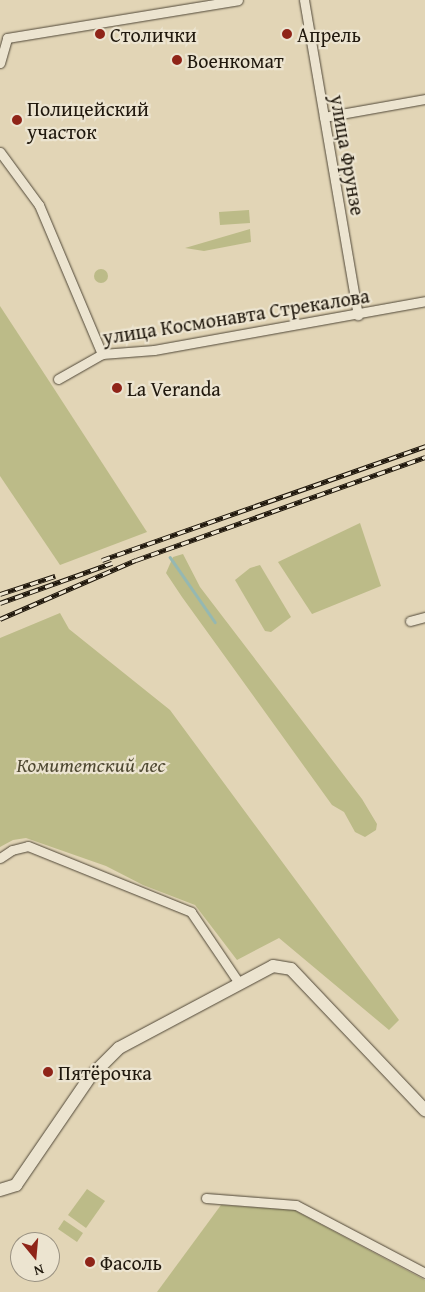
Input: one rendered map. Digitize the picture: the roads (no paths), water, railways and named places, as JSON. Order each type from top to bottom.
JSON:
[{"type":"street","points":[[0,63],[7,38],[238,0]]},
{"type":"street","name":"улица Фрунзе","points":[[304,0],[358,315]]},
{"type":"street","points":[[324,117],[425,99]]},
{"type":"street","points":[[0,152],[39,205],[102,354]]},
{"type":"street","name":"улица Космонавта Стрекалова","points":[[58,379],[102,354],[154,350],[358,315],[425,301]]},
{"type":"street","points":[[410,621],[424,621]]},
{"type":"street","points":[[0,858],[12,850],[28,846],[191,912],[239,983]]},
{"type":"street","points":[[0,1190],[16,1186],[106,1059],[167,1020],[273,966],[291,969],[425,1110]]},
{"type":"street","points":[[206,1198],[296,1205],[425,1273]]},
{"type":"waterway","points":[[170,557],[215,622]]},
{"type":"railway","points":[[102,560],[425,446]]},
{"type":"railway","points":[[0,619],[136,560],[425,457]]},
{"type":"railway","points":[[0,603],[112,563]]},
{"type":"railway","points":[[0,594],[55,576]]},
{"type":"place","name":"Столички","points":[[100,34]]},
{"type":"place","name":"Апрель","points":[[287,34]]},
{"type":"place","name":"Военкомат","points":[[177,60]]},
{"type":"place","name":"Полицейский участок","points":[[17,120]]},
{"type":"place","name":"La Veranda","points":[[117,388]]},
{"type":"place","name":"Пятёрочка","points":[[48,1072]]},
{"type":"place","name":"Фасоль","points":[[90,1262]]},
{"type":"park label","name":"Комитетский лес","points":[[91,764]]}]
